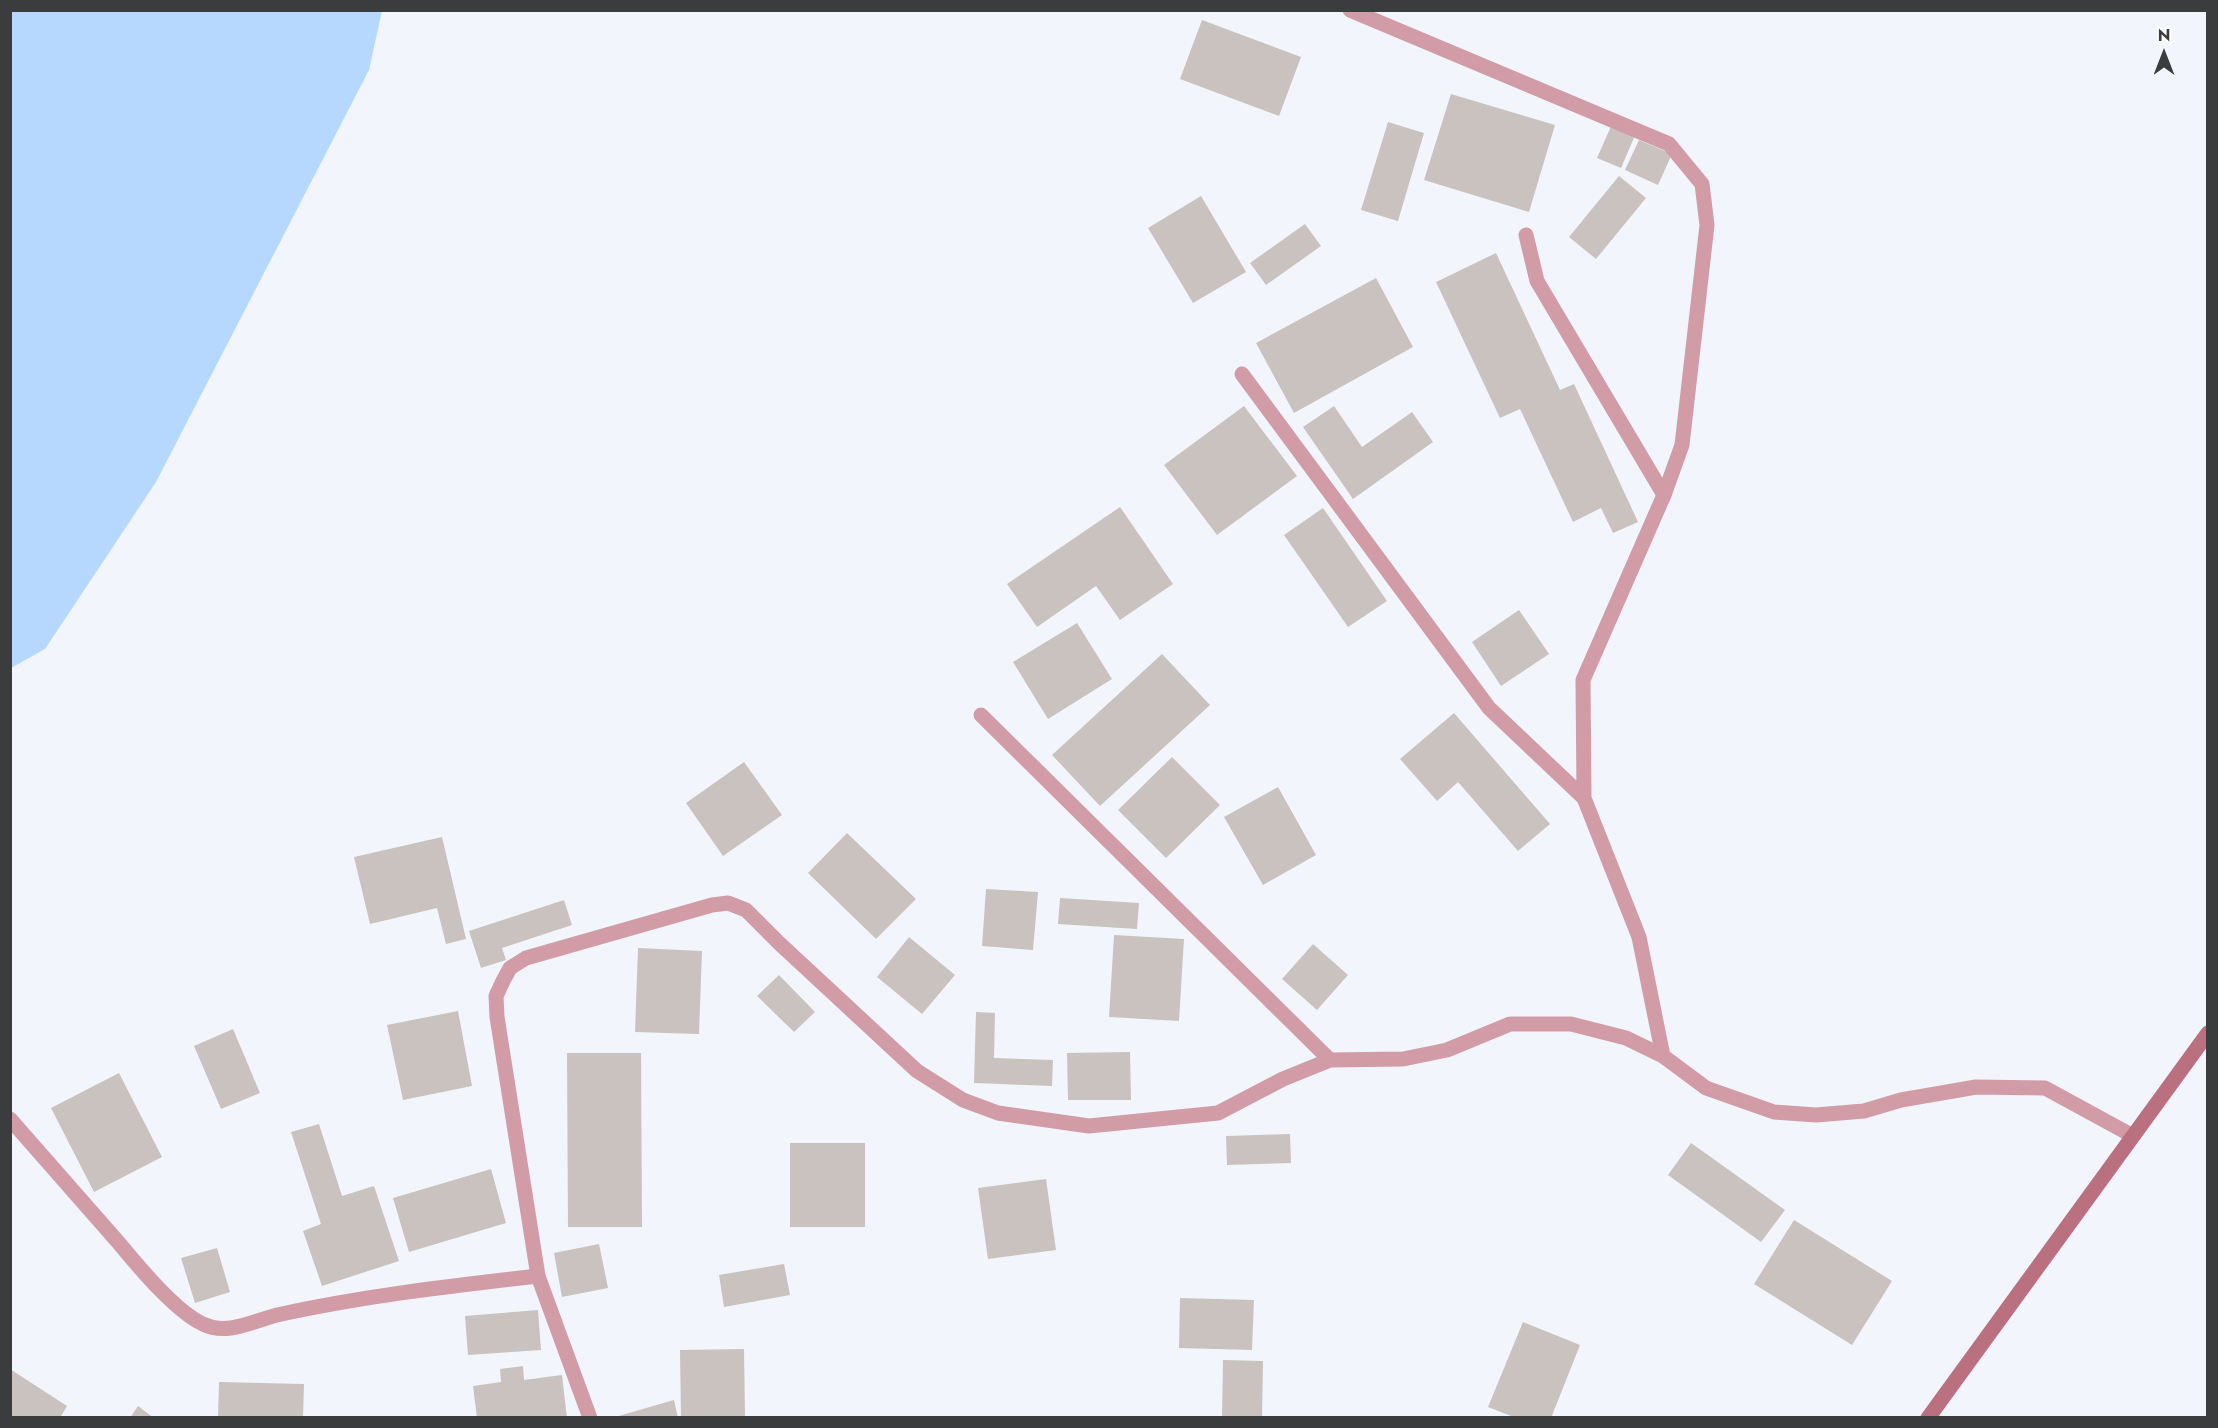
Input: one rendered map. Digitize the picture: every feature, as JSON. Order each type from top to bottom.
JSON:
[{"type":"main road","points":[[1928,1418],[2208,1033]]},
{"type":"street","points":[[1350,10],[1669,144],[1702,184],[1707,225],[1682,445],[1664,495],[1583,680],[1584,798],[1639,937],[1663,1056]]},
{"type":"street","points":[[1526,235],[1537,281],[1664,495]]},
{"type":"street","points":[[1242,374],[1489,708],[1584,798]]},
{"type":"street","points":[[981,715],[1330,1060]]},
{"type":"street","points":[[590,1418],[538,1276],[497,1017],[496,996],[510,968],[526,958],[712,905],[728,903],[746,910],[917,1071],[963,1100],[998,1113],[1089,1125],[1218,1113],[1283,1079],[1330,1060],[1403,1059],[1447,1050],[1510,1024],[1571,1024],[1626,1038],[1663,1056],[1706,1088],[1774,1112],[1816,1115],[1864,1111],[1901,1100],[1976,1087],[2044,1088],[2133,1136]]},
{"type":"street","points":[[10,1119],[144,1272],[187,1315],[214,1328],[228,1329],[277,1316],[411,1290],[538,1276]]},
{"type":"water","points":[[11,10],[382,11],[369,70],[156,482],[45,649],[11,668]]},
{"type":"building","points":[[1202,20],[1301,57],[1279,116],[1180,79]]},
{"type":"building","points":[[1451,94],[1555,125],[1529,212],[1424,180]]},
{"type":"building","points":[[1388,122],[1424,133],[1398,221],[1361,210]]},
{"type":"building","points":[[1612,124],[1636,133],[1621,168],[1597,158]]},
{"type":"building","points":[[1639,140],[1672,154],[1658,185],[1625,170]]},
{"type":"building","points":[[1619,176],[1646,198],[1596,259],[1569,237]]},
{"type":"building","points":[[1201,196],[1246,272],[1193,303],[1148,228]]},
{"type":"building","points":[[1305,224],[1321,246],[1266,285],[1250,263]]},
{"type":"building","points":[[1496,253],[1560,390],[1574,384],[1638,522],[1613,533],[1601,508],[1573,522],[1520,409],[1500,418],[1436,282]]},
{"type":"building","points":[[1376,278],[1413,347],[1294,413],[1256,343]]},
{"type":"building","points":[[1244,406],[1297,476],[1217,535],[1164,465]]},
{"type":"building","points":[[1334,406],[1362,447],[1412,412],[1433,442],[1353,499],[1303,427]]},
{"type":"building","points":[[1120,507],[1173,584],[1120,620],[1096,586],[1037,627],[1007,584]]},
{"type":"building","points":[[1323,508],[1387,601],[1348,627],[1284,535]]},
{"type":"building","points":[[1519,610],[1549,654],[1501,686],[1472,642]]},
{"type":"building","points":[[1077,623],[1112,679],[1048,719],[1013,662]]},
{"type":"building","points":[[1162,654],[1210,705],[1100,806],[1052,755]]},
{"type":"building","points":[[1454,713],[1550,824],[1518,851],[1458,782],[1437,801],[1400,759]]},
{"type":"building","points":[[1172,757],[1220,805],[1166,858],[1118,810]]},
{"type":"building","points":[[744,762],[782,815],[723,856],[686,803]]},
{"type":"building","points":[[1278,787],[1316,855],[1263,885],[1224,817]]},
{"type":"building","points":[[847,833],[916,899],[876,939],[808,873]]},
{"type":"building","points":[[442,837],[466,939],[446,944],[437,908],[370,924],[354,857]]},
{"type":"building","points":[[986,889],[1038,892],[1033,950],[982,946]]},
{"type":"building","points":[[1060,898],[1139,903],[1137,929],[1058,924]]},
{"type":"building","points":[[564,900],[572,925],[502,948],[506,960],[481,968],[469,931]]},
{"type":"building","points":[[1114,935],[1184,939],[1179,1021],[1109,1017]]},
{"type":"building","points":[[909,937],[955,975],[922,1014],[877,977]]},
{"type":"building","points":[[1313,944],[1348,975],[1317,1010],[1282,979]]},
{"type":"building","points":[[638,948],[702,951],[699,1034],[635,1032]]},
{"type":"building","points":[[779,975],[815,1012],[794,1032],[757,996]]},
{"type":"building","points":[[458,1011],[472,1086],[403,1100],[387,1025]]},
{"type":"building","points":[[976,1012],[995,1013],[994,1058],[1053,1060],[1052,1086],[974,1083]]},
{"type":"building","points":[[233,1029],[260,1093],[221,1109],[194,1046]]},
{"type":"building","points":[[1130,1052],[1131,1100],[1068,1100],[1067,1053]]},
{"type":"building","points":[[567,1053],[641,1053],[642,1227],[568,1227]]},
{"type":"building","points":[[119,1073],[162,1157],[94,1192],[51,1108]]},
{"type":"building","points":[[319,1124],[342,1196],[374,1186],[399,1261],[322,1286],[303,1231],[321,1224],[291,1132]]},
{"type":"building","points":[[1290,1134],[1291,1163],[1227,1165],[1226,1136]]},
{"type":"building","points":[[790,1143],[865,1143],[865,1227],[790,1227]]},
{"type":"building","points":[[1691,1143],[1785,1210],[1761,1242],[1668,1175]]},
{"type":"building","points":[[491,1169],[506,1223],[409,1252],[393,1198]]},
{"type":"building","points":[[1046,1179],[1056,1250],[988,1259],[978,1188]]},
{"type":"building","points":[[1794,1220],[1892,1281],[1852,1345],[1754,1284]]},
{"type":"building","points":[[599,1244],[608,1288],[562,1297],[554,1253]]},
{"type":"building","points":[[217,1248],[230,1292],[195,1303],[181,1258]]},
{"type":"building","points":[[784,1264],[790,1295],[724,1307],[719,1275]]},
{"type":"building","points":[[1180,1298],[1254,1300],[1252,1350],[1179,1348]]},
{"type":"building","points":[[538,1310],[541,1350],[468,1355],[465,1316]]},
{"type":"building","points":[[1523,1322],[1580,1345],[1551,1418],[1516,1418],[1488,1407]]},
{"type":"building","points":[[744,1349],[745,1418],[681,1418],[680,1350]]},
{"type":"building","points":[[1223,1360],[1263,1361],[1262,1418],[1222,1418]]},
{"type":"building","points":[[523,1366],[524,1380],[562,1375],[567,1418],[477,1418],[473,1386],[501,1382],[500,1369]]},
{"type":"building","points":[[10,1369],[67,1406],[60,1418],[10,1418]]},
{"type":"building","points":[[219,1382],[304,1384],[303,1418],[218,1418]]},
{"type":"building","points":[[674,1400],[678,1418],[615,1417]]},
{"type":"building","points":[[138,1406],[154,1418],[130,1418]]}]
